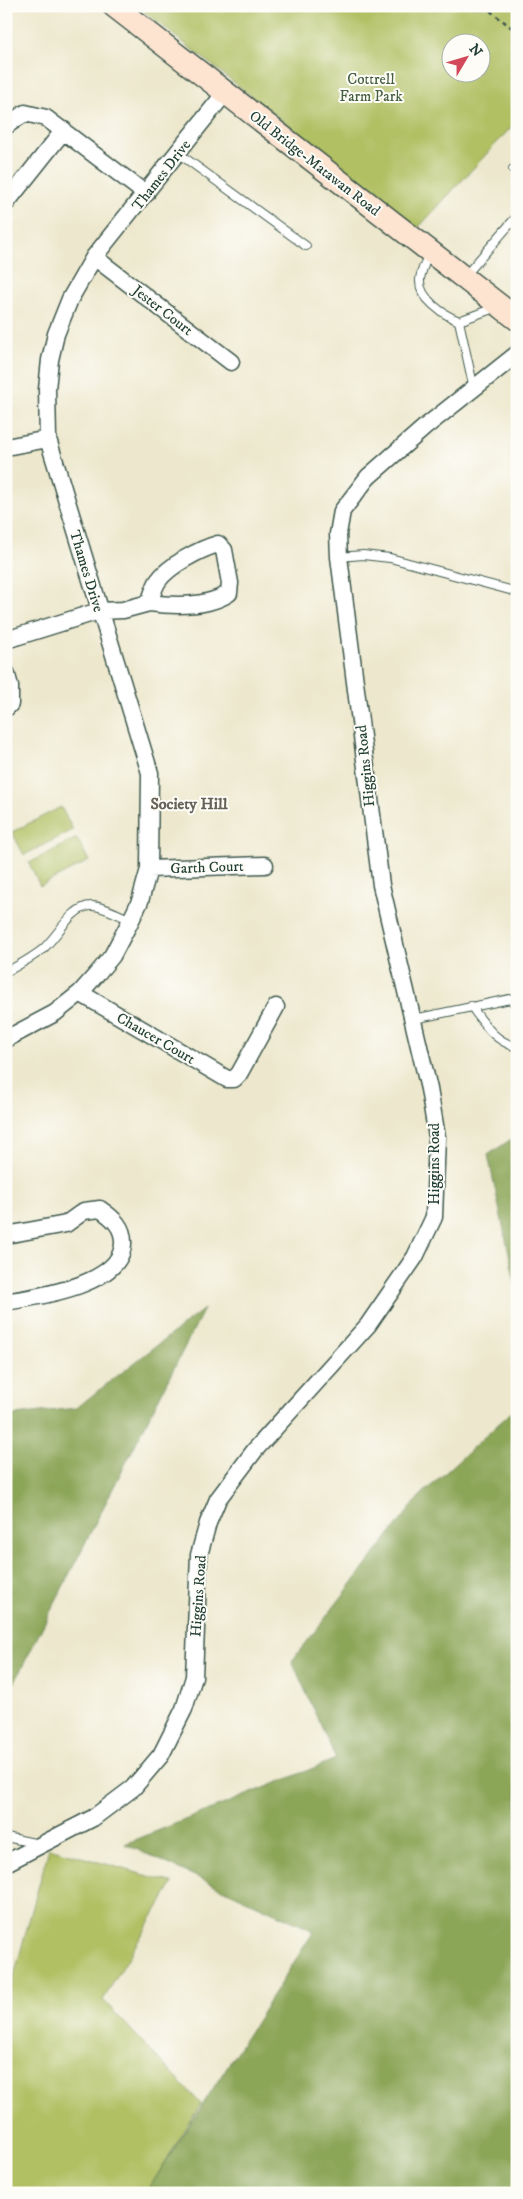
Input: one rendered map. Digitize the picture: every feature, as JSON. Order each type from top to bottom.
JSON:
[{"type":"main road","name":"Old Bridge-Matawan Road","points":[[114,6],[508,313]]},
{"type":"street","name":"Thames Drive","points":[[6,1039],[39,1023],[80,993],[112,956],[140,901],[149,869],[150,773],[48,439],[47,389],[56,334],[70,298],[94,257],[225,93]]},
{"type":"street","points":[[6,126],[25,113],[46,118],[146,194]]},
{"type":"street","points":[[6,203],[64,130]]},
{"type":"street","name":"Jester Court","points":[[94,257],[231,362]]},
{"type":"street","name":"Higgins Road","points":[[6,1863],[93,1818],[133,1788],[161,1755],[184,1709],[194,1677],[198,1555],[218,1499],[255,1450],[368,1325],[415,1257],[434,1217],[437,1137],[414,1019],[397,959],[381,885],[339,556],[338,534],[342,511],[368,477],[425,427],[517,354]]},
{"type":"street","points":[[6,447],[48,439]]},
{"type":"street","points":[[6,640],[99,611],[123,610],[149,603],[175,606],[221,598],[229,593],[230,583],[224,550],[218,544],[207,547],[169,570],[157,582],[149,603]]},
{"type":"street","points":[[6,672],[10,686],[10,704],[6,708]]},
{"type":"street","name":"Garth Court","points":[[149,869],[265,865]]},
{"type":"street","name":"Chaucer Court","points":[[80,993],[226,1079],[234,1079],[238,1074],[276,1007]]},
{"type":"street","points":[[6,1235],[66,1224],[84,1211],[100,1209],[115,1219],[124,1236],[123,1254],[112,1267],[74,1289],[11,1302],[6,1299]]},
{"type":"lane","points":[[178,153],[306,246]]},
{"type":"lane","points":[[463,277],[517,216]]},
{"type":"lane","points":[[430,251],[420,280],[424,295],[446,316],[459,321],[508,313]]},
{"type":"lane","points":[[459,321],[474,390]]},
{"type":"lane","points":[[339,556],[363,555],[390,558],[517,592]]},
{"type":"lane","points":[[6,972],[43,949],[77,909],[94,905],[131,920]]},
{"type":"lane","points":[[414,1019],[510,999],[517,1005]]},
{"type":"lane","points":[[472,1006],[486,1028],[502,1042],[517,1047]]},
{"type":"lane","points":[[6,1837],[43,1845]]},
{"type":"path","points":[[484,6],[517,32]]},
{"type":"green space","name":"Cottrell Farm Park","points":[[137,6],[517,6],[517,121],[418,228]]},
{"type":"green space","points":[[61,807],[73,830],[24,855],[12,832]]},
{"type":"green space","points":[[77,838],[89,861],[40,886],[29,863]]},
{"type":"green space","points":[[517,1135],[517,1292],[488,1155]]},
{"type":"green space","points":[[204,1309],[6,1699],[6,1416],[76,1408]]},
{"type":"green space","points":[[517,1407],[517,2193],[146,2193],[314,1931],[125,1844],[336,1759],[292,1661],[419,1497]]},
{"type":"green space","points":[[49,1848],[173,1883],[103,2000],[201,2104],[146,2193],[6,2193],[6,2005]]},
{"type":"district","name":"Society Hill","points":[[189,803]]}]
